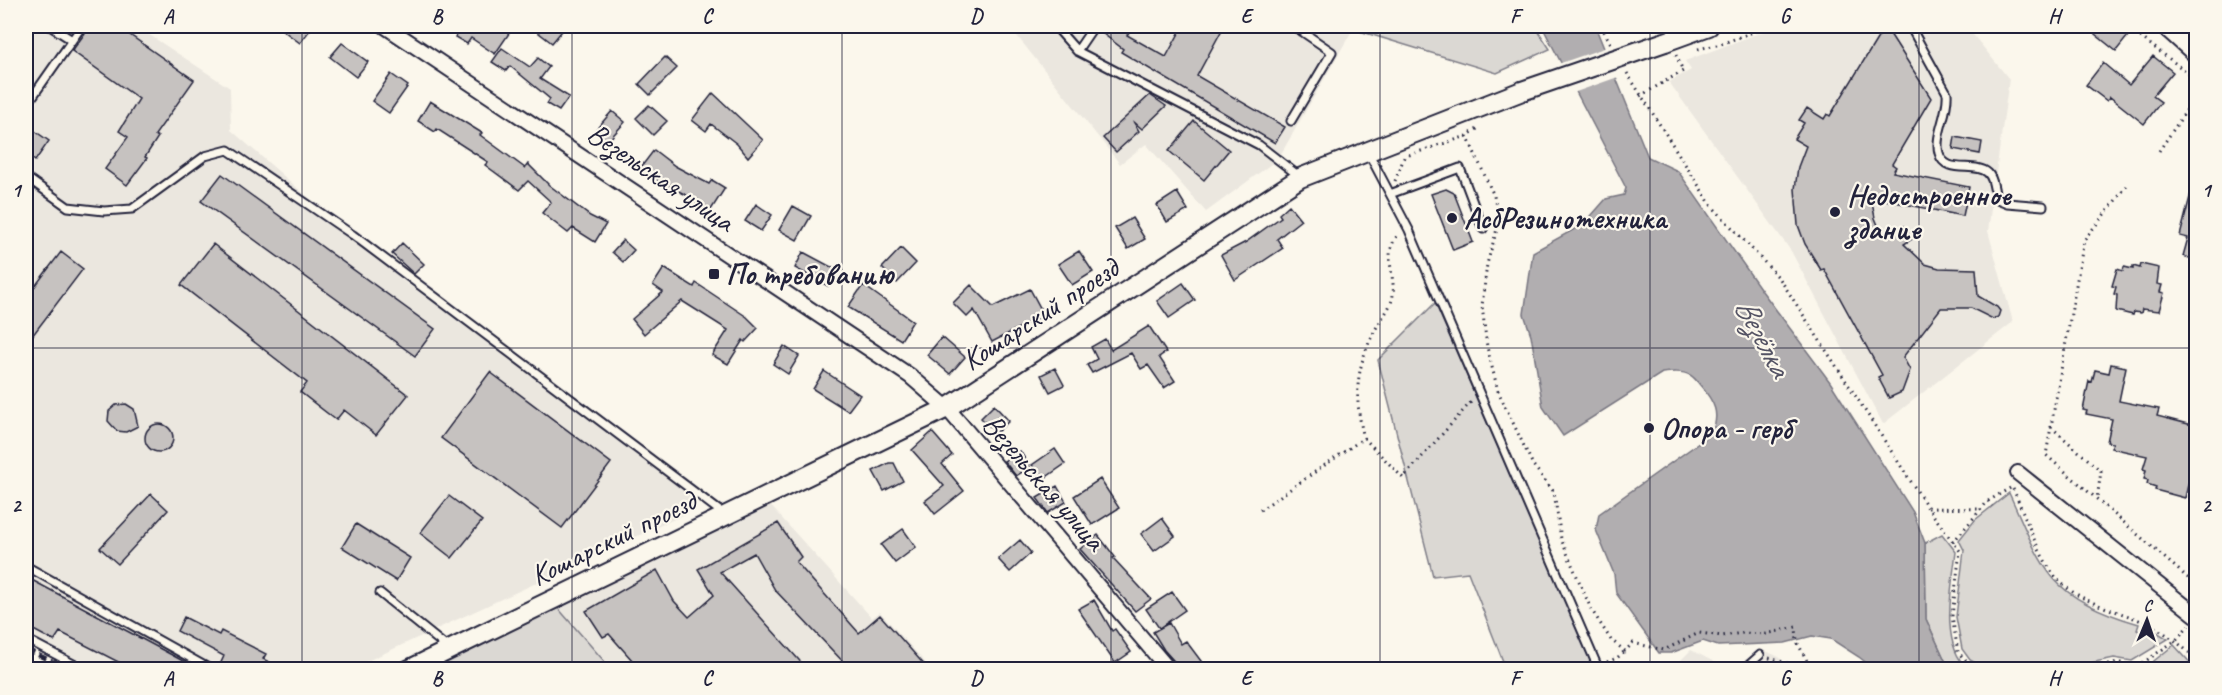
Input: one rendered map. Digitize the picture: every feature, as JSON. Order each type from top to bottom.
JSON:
[{"type":"street","name":"Везельская улица","points":[[385,26],[910,376],[947,408],[1169,669]]},
{"type":"street","name":"Кошарский проезд","points":[[408,669],[947,408],[1300,178],[1522,91],[1668,48],[1709,26]]},
{"type":"street","points":[[2166,26],[2196,53]]},
{"type":"street","points":[[2018,472],[2193,619]]},
{"type":"lane","points":[[50,26],[72,40]]},
{"type":"lane","points":[[26,106],[82,26]]},
{"type":"lane","points":[[1055,26],[1077,51],[1259,145],[1296,172],[1300,178]]},
{"type":"lane","points":[[1077,51],[1094,26]]},
{"type":"lane","points":[[1292,121],[1332,52],[1294,26]]},
{"type":"lane","points":[[1910,26],[1947,93],[1948,105],[1938,144],[1939,156],[1945,163],[1954,167],[1977,168],[1987,172],[1993,180],[1993,191],[1997,199],[2007,203],[2043,206]]},
{"type":"lane","points":[[26,177],[68,207],[104,211],[132,209],[205,156],[228,150],[352,235],[725,515]]},
{"type":"lane","points":[[1368,152],[1409,230],[1598,668]]},
{"type":"lane","points":[[1390,194],[1460,168],[1484,229]]},
{"type":"lane","points":[[26,566],[212,669]]},
{"type":"lane","points":[[380,593],[450,649]]},
{"type":"lane","points":[[26,639],[85,669]]},
{"type":"lane","points":[[1743,669],[1760,656]]},
{"type":"path","points":[[1668,48],[1721,44],[1768,26]]},
{"type":"path","points":[[2126,26],[2196,79]]},
{"type":"path","points":[[1640,96],[1683,71],[1678,58]]},
{"type":"path","points":[[1635,87],[1711,205],[1780,279],[1928,508],[1960,551],[1952,616],[1958,652],[1974,669]]},
{"type":"path","points":[[2158,151],[2196,96]]},
{"type":"path","points":[[1416,154],[1467,136],[1494,196],[1499,222],[1486,264],[1482,306],[1487,347],[1498,391],[1533,465],[1554,492],[1561,539],[1591,609],[1611,640],[1625,651]]},
{"type":"path","points":[[1390,194],[1405,155]]},
{"type":"path","points":[[2127,186],[2084,240],[2046,455],[2196,585]]},
{"type":"path","points":[[1409,230],[1397,235],[1388,263],[1393,277],[1392,300],[1369,342],[1361,366],[1356,392],[1364,438],[1403,478],[1479,392]]},
{"type":"path","points":[[2051,427],[2101,471],[2097,499]]},
{"type":"path","points":[[1260,510],[1364,438]]},
{"type":"path","points":[[1953,542],[1979,509],[2012,487],[2018,472]]},
{"type":"path","points":[[2012,487],[2056,578],[2110,611],[2146,623],[2176,640],[2196,659]]},
{"type":"path","points":[[1988,501],[1992,506]]},
{"type":"path","points":[[1928,508],[1979,509]]},
{"type":"path","points":[[2085,669],[2117,662],[2137,669],[2176,640],[2193,619]]},
{"type":"path","points":[[1598,668],[1617,658],[1633,643],[1664,650],[1699,633],[1722,636],[1743,633],[1766,634],[1796,627],[1797,642],[1812,669]]},
{"type":"path","points":[[1760,656],[1812,669]]},
{"type":"shaded area","points":[[26,26],[136,26],[230,88],[231,130],[406,283],[704,493],[685,514],[350,669],[87,669],[26,639]]},
{"type":"shaded area","points":[[1009,26],[1351,26],[1353,29],[1278,159],[1206,212],[1146,144],[1120,164]]},
{"type":"shaded area","points":[[1351,26],[1535,26],[1550,49],[1497,73],[1353,29]]},
{"type":"shaded area","points":[[1778,26],[1966,26],[2009,79],[1988,231],[2013,322],[1883,424],[1791,251],[1669,82],[1691,70],[1685,61]]},
{"type":"shaded area","points":[[1435,303],[1595,669],[1506,669],[1468,572],[1433,576],[1378,360]]},
{"type":"shaded area","points":[[2009,493],[2040,559],[2062,587],[2094,607],[2139,624],[2137,630],[2149,635],[2152,629],[2168,639],[2132,661],[2114,658],[2062,669],[1986,669],[1970,660],[1962,649],[1956,617],[1964,550],[1959,540],[1975,520]]},
{"type":"shaded area","points":[[769,504],[872,618],[880,612],[931,669],[611,669],[557,607]]},
{"type":"shaded area","points":[[1942,534],[1956,552],[1950,597],[1950,630],[1959,658],[1968,669],[1949,669],[1926,619],[1925,543]]},
{"type":"shaded area","points":[[557,607],[611,669],[427,670]]},
{"type":"shaded area","points":[[2174,645],[2196,669],[2151,669],[2150,664]]},
{"type":"shaded area","points":[[1691,650],[1726,668],[1766,651],[1779,657],[1791,669],[1671,670]]},
{"type":"water","name":"Везёлка","points":[[1542,26],[1595,26],[1648,157],[1678,171],[1762,291],[1830,382],[1913,512],[1925,543],[1926,619],[1949,669],[1874,669],[1831,639],[1812,636],[1785,643],[1718,646],[1703,641],[1671,653],[1659,653],[1616,593],[1614,574],[1596,530],[1599,514],[1710,435],[1714,428],[1716,415],[1709,397],[1695,379],[1677,372],[1662,373],[1563,436],[1543,407],[1531,335],[1524,314],[1533,252],[1584,224],[1606,199],[1624,195],[1626,188]]},
{"type":"pier","points":[[1607,47],[1618,77],[1573,93],[1558,64]]},
{"type":"building","points":[[90,26],[117,26],[194,80],[155,135],[158,137],[145,157],[147,158],[127,185],[105,169],[128,137],[119,131],[139,99],[72,51]]},
{"type":"building","points":[[277,26],[313,26],[300,43]]},
{"type":"building","points":[[452,26],[514,26],[495,54],[471,38],[467,44],[455,37],[459,30]]},
{"type":"building","points":[[530,26],[566,26],[552,43]]},
{"type":"building","points":[[1100,26],[1134,26],[1127,35],[1166,57],[1183,26],[1224,26],[1197,76],[1285,127],[1275,143],[1121,52],[1123,49],[1098,30]]},
{"type":"building","name":"Недостроенное здание","points":[[1885,26],[1931,98],[1892,164],[1896,167],[1893,172],[1969,187],[1963,216],[1871,197],[1875,218],[1883,237],[1904,226],[1912,239],[1904,244],[1925,264],[1939,268],[1976,269],[1978,296],[2000,311],[1998,317],[1993,319],[1971,308],[1941,308],[1903,357],[1910,370],[1902,392],[1889,398],[1878,377],[1882,375],[1824,269],[1821,270],[1805,244],[1798,225],[1795,189],[1798,167],[1806,146],[1794,139],[1804,123],[1799,120],[1807,108],[1824,119],[1827,114],[1830,116]]},
{"type":"building","points":[[2085,26],[2115,26],[2128,36],[2116,51]]},
{"type":"building","points":[[342,43],[368,62],[356,77],[330,57]]},
{"type":"building","points":[[502,48],[530,67],[538,58],[549,67],[540,79],[569,97],[559,111],[547,104],[550,99],[510,66],[506,71],[492,62]]},
{"type":"building","points":[[2153,56],[2173,72],[2153,96],[2161,102],[2144,124],[2110,97],[2107,101],[2086,85],[2103,63],[2129,85]]},
{"type":"building","points":[[665,57],[677,68],[650,95],[639,84]]},
{"type":"building","points":[[391,74],[408,86],[389,113],[372,101]]},
{"type":"building","points":[[713,93],[763,140],[748,157],[737,144],[711,124],[706,131],[692,120]]},
{"type":"building","points":[[1150,95],[1166,106],[1142,129],[1133,121],[1139,131],[1116,152],[1103,138]]},
{"type":"building","points":[[430,101],[482,133],[480,135],[525,168],[528,164],[549,185],[590,216],[606,224],[595,242],[573,228],[568,233],[542,213],[551,202],[528,181],[519,190],[485,165],[488,162],[437,129],[435,132],[418,121]]},
{"type":"building","points":[[649,105],[667,121],[653,135],[636,118]]},
{"type":"building","points":[[612,111],[625,122],[607,142],[594,132]]},
{"type":"building","points":[[1194,121],[1229,150],[1204,180],[1169,151]]},
{"type":"building","points":[[26,125],[49,141],[35,161],[26,154]]},
{"type":"building","points":[[1955,137],[1982,142],[1980,154],[1953,149]]},
{"type":"building","points":[[654,150],[675,166],[709,184],[712,180],[725,188],[709,213],[696,204],[698,201],[659,181],[641,167]]},
{"type":"building","points":[[222,174],[435,329],[415,356],[201,201]]},
{"type":"building","name":"АсбРезинотехника","points":[[1446,189],[1454,193],[1473,242],[1453,250],[1431,194]]},
{"type":"building","points":[[2192,189],[2196,189],[2196,260],[2183,256],[2188,238],[2180,236]]},
{"type":"building","points":[[1177,192],[1188,210],[1167,222],[1157,205]]},
{"type":"building","points":[[756,204],[772,215],[761,231],[745,221]]},
{"type":"building","points":[[1289,205],[1301,220],[1277,239],[1283,248],[1235,280],[1221,255],[1246,242],[1281,217],[1279,214]]},
{"type":"building","points":[[793,206],[811,216],[797,240],[779,230]]},
{"type":"building","points":[[1132,218],[1145,239],[1128,249],[1115,228]]},
{"type":"building","points":[[623,240],[634,250],[623,262],[612,252]]},
{"type":"building","points":[[402,243],[424,264],[414,274],[392,254]]},
{"type":"building","points":[[213,244],[408,395],[376,435],[344,410],[336,420],[300,392],[307,383],[181,285]]},
{"type":"building","points":[[901,248],[916,263],[897,283],[882,268]]},
{"type":"building","points":[[1079,251],[1093,272],[1072,285],[1058,264]]},
{"type":"building","points":[[61,252],[83,269],[26,344],[26,298]]},
{"type":"building","points":[[803,252],[837,270],[828,286],[795,268]]},
{"type":"building","points":[[2141,264],[2159,268],[2157,284],[2162,285],[2160,292],[2164,293],[2159,311],[2142,309],[2141,313],[2134,312],[2133,315],[2116,311],[2117,295],[2114,294],[2116,287],[2112,286],[2117,269],[2123,271],[2124,267],[2133,269],[2133,266],[2140,268]]},
{"type":"building","points":[[664,268],[694,287],[696,283],[747,317],[758,328],[745,342],[743,340],[728,364],[712,355],[728,330],[682,301],[644,334],[632,319],[663,292],[653,285]]},
{"type":"building","points":[[1183,283],[1195,300],[1169,318],[1157,301]]},
{"type":"building","points":[[863,285],[913,321],[901,340],[848,307]]},
{"type":"building","points":[[971,285],[993,307],[1030,289],[1044,315],[992,342],[974,310],[967,317],[953,303]]},
{"type":"building","points":[[1149,326],[1166,352],[1159,357],[1175,381],[1164,388],[1148,365],[1141,369],[1131,353],[1092,373],[1087,365],[1097,359],[1091,347],[1105,339],[1111,350]]},
{"type":"building","points":[[942,337],[965,357],[950,374],[927,355]]},
{"type":"building","points":[[784,346],[799,356],[788,374],[773,364]]},
{"type":"building","points":[[2111,364],[2126,367],[2119,401],[2159,409],[2157,416],[2196,426],[2196,478],[2190,476],[2185,498],[2155,490],[2156,487],[2147,484],[2148,480],[2144,479],[2146,470],[2143,469],[2147,456],[2111,448],[2113,443],[2107,442],[2112,419],[2086,414],[2087,411],[2083,410],[2089,381],[2092,382],[2095,370],[2109,373]]},
{"type":"building","points":[[1055,368],[1064,385],[1050,392],[1041,375]]},
{"type":"building","points":[[824,371],[860,395],[848,411],[813,389]]},
{"type":"building","points":[[490,372],[611,463],[562,528],[441,438]]},
{"type":"building","points":[[126,404],[134,409],[138,426],[126,432],[117,431],[108,421],[109,411],[116,405]]},
{"type":"building","points":[[994,405],[1009,421],[996,433],[981,418]]},
{"type":"building","points":[[159,424],[169,428],[173,438],[169,448],[159,452],[149,448],[145,438],[149,428]]},
{"type":"building","points":[[932,432],[952,455],[942,464],[964,491],[935,514],[925,501],[944,486],[912,450]]},
{"type":"building","points":[[1055,449],[1065,464],[1042,480],[1032,465]]},
{"type":"building","points":[[1020,451],[1030,467],[1016,476],[1004,461]]},
{"type":"building","points":[[894,463],[903,481],[884,491],[873,471]]},
{"type":"building","points":[[1100,479],[1119,508],[1092,525],[1074,496]]},
{"type":"building","points":[[1057,486],[1066,502],[1048,513],[1037,498]]},
{"type":"building","points":[[151,494],[168,510],[118,564],[100,548]]},
{"type":"building","points":[[449,496],[482,521],[452,558],[420,533]]},
{"type":"building","points":[[1162,518],[1175,536],[1154,551],[1141,534]]},
{"type":"building","points":[[778,523],[801,557],[796,562],[859,633],[880,615],[928,669],[850,669],[775,590],[754,553],[720,572],[807,669],[640,669],[609,634],[603,637],[586,611],[657,570],[674,601],[689,617],[714,595],[698,569]]},
{"type":"building","points":[[356,524],[410,558],[396,581],[342,547]]},
{"type":"building","points":[[903,529],[916,547],[895,563],[881,545]]},
{"type":"building","points":[[1098,535],[1115,557],[1113,558],[1151,599],[1135,611],[1080,549]]},
{"type":"building","points":[[1020,540],[1031,553],[1010,572],[998,559]]},
{"type":"building","points":[[26,577],[198,669],[132,669],[60,632],[54,641],[26,626]]},
{"type":"building","points":[[1172,592],[1185,610],[1159,628],[1146,609]]},
{"type":"building","points":[[1094,600],[1112,631],[1115,629],[1131,652],[1115,663],[1078,609]]},
{"type":"building","points":[[184,617],[219,635],[221,631],[266,654],[263,659],[283,669],[218,669],[224,656],[177,631]]},
{"type":"building","points":[[1169,623],[1181,644],[1186,641],[1207,669],[1181,669],[1164,650],[1153,632]]},
{"type":"railway","points":[[26,649],[69,670]]},
{"type":"railway","points":[[26,662],[41,670]]},
{"type":"place","name":"Недостроенное здание","points":[[1835,212]]},
{"type":"place","name":"АсбРезинотехника","points":[[1452,218]]},
{"type":"place","name":"По требованию","points":[[714,274]]},
{"type":"place","name":"Опора - герб","points":[[1649,428]]}]
